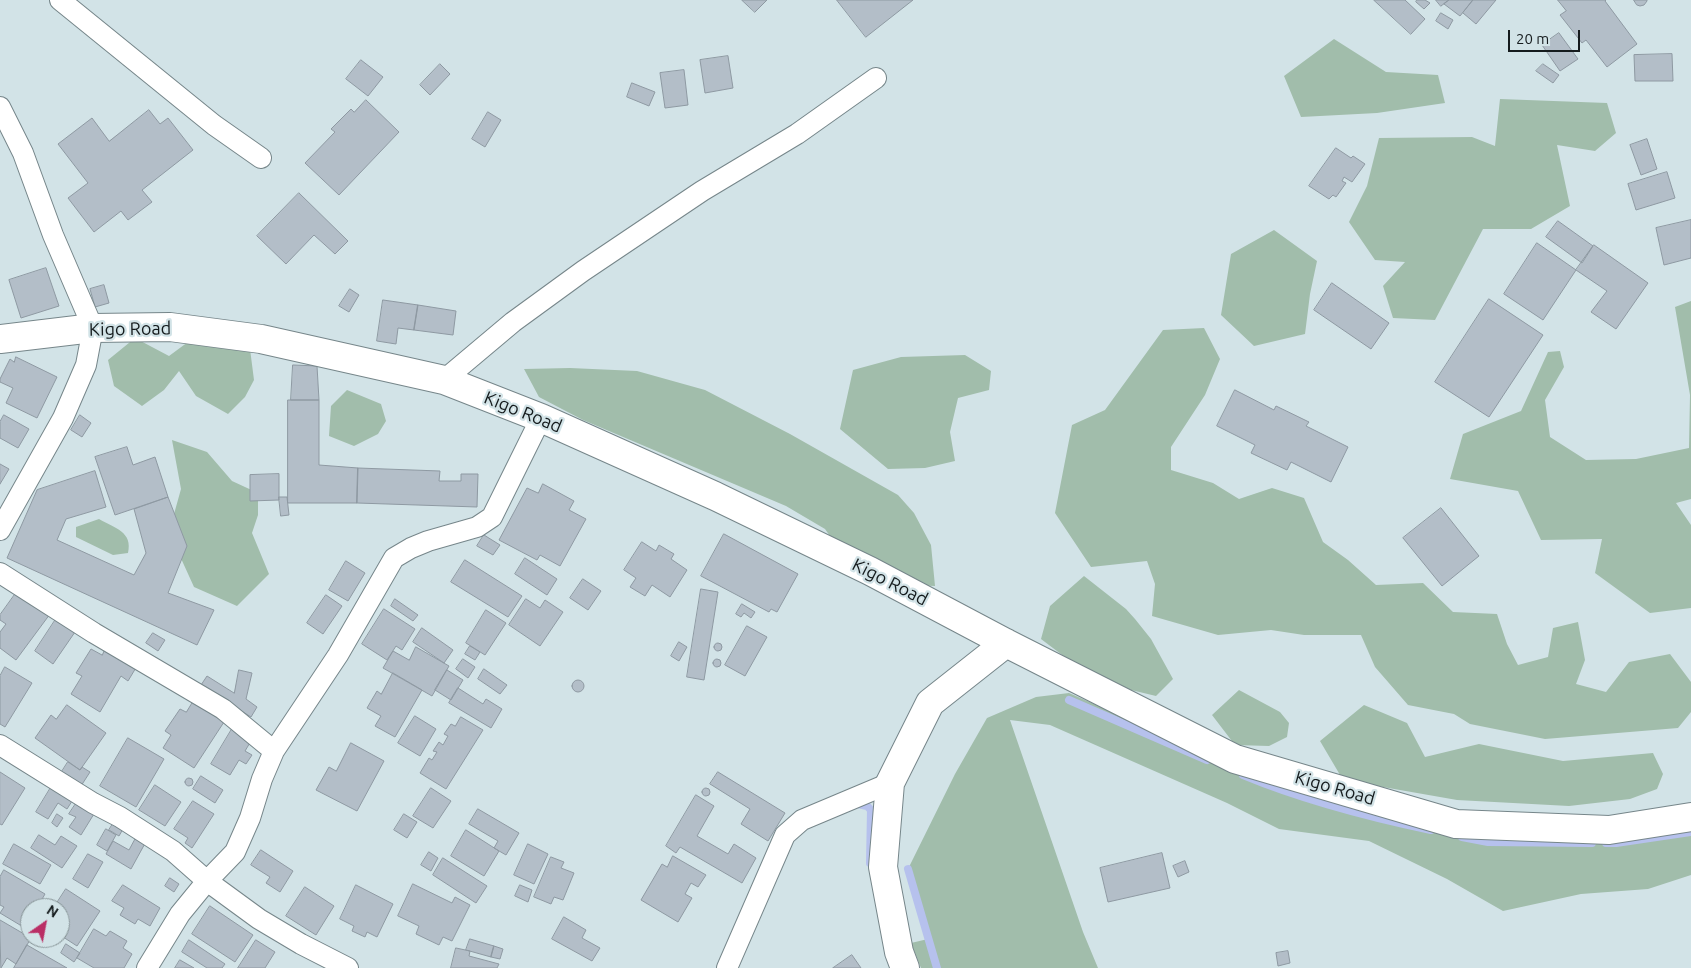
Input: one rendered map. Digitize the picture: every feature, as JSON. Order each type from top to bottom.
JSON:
[{"type":"street","points":[[60,0],[214,125],[261,158]]},
{"type":"street","points":[[444,380],[513,322],[583,271],[702,191],[797,134],[876,78]]},
{"type":"street","points":[[0,106],[22,153],[53,235],[93,328],[86,365],[64,418],[0,530]]},
{"type":"street","name":"Kigo Road","points":[[0,339],[93,328],[170,327],[261,339],[444,380],[541,418],[715,496],[870,571],[1006,643],[1235,759],[1456,824],[1609,830],[1691,817]]},
{"type":"street","points":[[147,968],[180,914],[207,881],[235,852],[250,818],[262,779],[274,751],[338,655],[394,558],[428,541],[477,527],[492,517],[541,418]]},
{"type":"street","points":[[0,573],[94,633],[223,709],[274,751]]},
{"type":"street","points":[[905,968],[899,952],[883,867],[890,783],[930,703],[1006,643]]},
{"type":"street","points":[[0,745],[93,803],[120,816],[148,834],[173,851],[207,881],[259,919],[301,944],[348,968]]},
{"type":"street","points":[[727,968],[785,835],[802,820],[890,783]]},
{"type":"green space","points":[[1334,39],[1386,72],[1438,75],[1445,103],[1377,113],[1301,117],[1284,76]]},
{"type":"green space","points":[[1500,99],[1607,103],[1616,133],[1595,151],[1557,145],[1570,206],[1531,229],[1483,229],[1435,320],[1393,318],[1383,286],[1405,262],[1375,260],[1349,222],[1367,186],[1379,138],[1472,137],[1495,146]]},
{"type":"green space","points":[[1274,230],[1317,261],[1310,294],[1305,334],[1254,346],[1221,315],[1231,254]]},
{"type":"green space","points":[[1691,301],[1691,499],[1676,503],[1691,525],[1691,608],[1650,613],[1595,573],[1602,539],[1541,540],[1518,491],[1450,479],[1463,434],[1521,411],[1548,352],[1560,351],[1564,367],[1545,400],[1550,437],[1586,460],[1636,459],[1689,448],[1690,395],[1675,307]]},
{"type":"green space","points":[[1204,328],[1220,359],[1205,395],[1171,447],[1171,470],[1213,483],[1239,499],[1272,488],[1304,498],[1323,542],[1348,560],[1376,585],[1423,583],[1453,612],[1497,614],[1507,644],[1518,665],[1548,657],[1553,628],[1578,622],[1585,660],[1576,684],[1606,692],[1629,662],[1670,654],[1691,682],[1691,712],[1678,728],[1545,739],[1470,724],[1454,714],[1408,705],[1375,667],[1361,635],[1304,635],[1271,630],[1218,635],[1152,616],[1155,584],[1147,561],[1091,567],[1055,513],[1072,425],[1105,410],[1163,330]]},
{"type":"green space","points":[[135,338],[169,356],[188,342],[250,349],[254,380],[245,397],[228,414],[196,396],[179,371],[164,390],[142,406],[114,386],[108,360]]},
{"type":"green space","points":[[965,355],[991,371],[989,390],[958,398],[950,432],[955,461],[925,468],[888,469],[840,429],[853,370],[901,357]]},
{"type":"green space","points":[[570,368],[637,371],[705,390],[790,434],[898,495],[914,513],[931,545],[935,586],[863,583],[825,529],[786,506],[583,420],[539,397],[524,369]]},
{"type":"green space","points":[[347,390],[381,404],[386,421],[378,434],[354,446],[329,436],[331,406]]},
{"type":"green space","points":[[172,440],[207,452],[232,481],[258,493],[258,515],[252,533],[269,574],[237,606],[194,587],[169,532],[181,489]]},
{"type":"green space","points":[[99,519],[117,528],[125,535],[129,546],[128,553],[113,555],[76,537],[76,527]]},
{"type":"green space","points":[[1084,576],[1126,609],[1151,639],[1173,679],[1156,696],[1098,682],[1041,639],[1050,606]]},
{"type":"green space","points":[[1239,690],[1280,712],[1289,723],[1287,737],[1269,746],[1235,745],[1212,715]]},
{"type":"green space","points":[[1069,693],[1240,768],[1412,820],[1691,826],[1691,875],[1648,889],[1581,894],[1503,911],[1447,879],[1369,841],[1279,829],[1227,803],[1050,725],[1010,720],[1083,932],[1098,968],[921,968],[911,943],[928,939],[908,869],[955,774],[987,718],[1036,697]]},
{"type":"green space","points":[[1364,705],[1407,723],[1425,757],[1479,744],[1563,761],[1653,753],[1663,774],[1657,789],[1630,799],[1569,806],[1457,800],[1343,780],[1320,741]]},
{"type":"building","points":[[742,0],[767,0],[755,12]]},
{"type":"building","points":[[837,0],[913,0],[866,37]]},
{"type":"building","points":[[1374,0],[1405,0],[1425,19],[1411,34]]},
{"type":"building","points":[[1417,0],[1425,0],[1430,3],[1424,9],[1416,2]]},
{"type":"building","points":[[1436,0],[1449,0],[1441,6]]},
{"type":"building","points":[[1449,0],[1473,0],[1460,16],[1444,4]]},
{"type":"building","points":[[1473,0],[1496,0],[1476,24],[1463,13]]},
{"type":"building","points":[[1558,0],[1606,0],[1637,44],[1607,67],[1586,40],[1582,43],[1560,15],[1566,11]]},
{"type":"building","points":[[1634,0],[1647,1],[1644,5],[1640,6]]},
{"type":"building","points":[[1441,13],[1453,20],[1448,29],[1436,21]]},
{"type":"building","points":[[1559,33],[1578,59],[1560,71],[1542,45]]},
{"type":"building","points":[[1672,54],[1673,81],[1635,81],[1634,55]]},
{"type":"building","points":[[728,56],[733,88],[705,93],[700,60]]},
{"type":"building","points":[[361,60],[383,77],[368,96],[346,79]]},
{"type":"building","points":[[440,64],[450,74],[430,95],[420,85]]},
{"type":"building","points":[[1543,64],[1559,75],[1553,83],[1536,71]]},
{"type":"building","points":[[684,70],[688,105],[665,108],[660,73]]},
{"type":"building","points":[[632,83],[655,92],[649,106],[627,97]]},
{"type":"building","points":[[366,100],[399,132],[339,195],[305,163],[335,132],[331,129],[351,109],[354,112]]},
{"type":"building","points":[[149,110],[160,124],[168,118],[193,150],[142,190],[152,202],[128,220],[121,211],[94,232],[68,198],[88,183],[58,144],[92,118],[109,141]]},
{"type":"building","points":[[488,112],[501,120],[485,147],[472,139]]},
{"type":"building","points":[[1647,139],[1657,169],[1641,175],[1630,145]]},
{"type":"building","points":[[1336,148],[1351,158],[1353,156],[1365,164],[1352,182],[1344,177],[1342,181],[1346,183],[1336,197],[1333,195],[1329,199],[1309,186]]},
{"type":"building","points":[[1667,172],[1675,198],[1636,210],[1628,184]]},
{"type":"building","points":[[299,193],[348,241],[335,254],[314,235],[286,264],[257,236]]},
{"type":"building","points":[[1691,220],[1691,258],[1664,265],[1656,228]]},
{"type":"building","points":[[1558,221],[1593,246],[1582,263],[1546,237]]},
{"type":"building","points":[[1537,243],[1576,270],[1543,320],[1504,294]]},
{"type":"building","points":[[1594,245],[1648,283],[1616,329],[1591,312],[1607,291],[1576,270]]},
{"type":"building","points":[[46,268],[59,306],[21,318],[9,280]]},
{"type":"building","points":[[1332,283],[1389,323],[1371,349],[1314,310]]},
{"type":"building","points":[[104,285],[109,303],[95,307],[90,289]]},
{"type":"building","points":[[350,289],[359,295],[349,312],[339,306]]},
{"type":"building","points":[[1489,299],[1543,335],[1489,417],[1435,382]]},
{"type":"building","points":[[383,300],[418,305],[414,330],[398,328],[396,344],[377,341]]},
{"type":"building","points":[[418,305],[456,311],[453,335],[414,330]]},
{"type":"building","points":[[16,357],[57,377],[37,418],[6,403],[13,388],[0,382],[0,379],[10,359],[14,362]]},
{"type":"building","points":[[293,365],[317,366],[319,400],[291,400]]},
{"type":"building","points":[[1235,390],[1274,410],[1276,406],[1309,422],[1306,426],[1348,447],[1331,482],[1291,462],[1287,470],[1251,453],[1255,445],[1217,426]]},
{"type":"building","points":[[288,400],[319,400],[319,465],[358,468],[357,503],[288,503]]},
{"type":"building","points":[[4,415],[29,429],[18,448],[0,438],[0,422]]},
{"type":"building","points":[[80,415],[91,423],[82,437],[71,430]]},
{"type":"building","points":[[127,447],[133,465],[155,457],[168,497],[115,515],[95,457]]},
{"type":"building","points":[[0,464],[9,469],[0,484]]},
{"type":"building","points":[[358,468],[440,471],[439,481],[461,481],[461,474],[478,474],[477,507],[357,503]]},
{"type":"building","points":[[95,471],[106,507],[66,519],[57,540],[134,575],[146,553],[134,509],[168,497],[187,546],[168,593],[214,610],[197,645],[7,558],[37,490]]},
{"type":"building","points":[[279,474],[279,500],[250,501],[250,475]]},
{"type":"building","points":[[543,484],[574,501],[569,510],[586,519],[560,566],[540,555],[537,560],[499,540],[527,488],[538,493]]},
{"type":"building","points":[[279,497],[287,497],[289,515],[281,516]]},
{"type":"building","points":[[1441,508],[1479,556],[1442,586],[1403,538]]},
{"type":"building","points":[[724,534],[798,574],[777,612],[771,609],[769,612],[701,576]]},
{"type":"building","points":[[484,535],[500,545],[493,555],[477,546]]},
{"type":"building","points":[[642,542],[656,551],[659,545],[674,554],[671,559],[687,570],[670,597],[652,585],[645,596],[630,587],[636,578],[624,570]]},
{"type":"building","points":[[525,558],[557,579],[547,595],[515,574]]},
{"type":"building","points":[[465,560],[522,596],[508,617],[451,582]]},
{"type":"building","points":[[346,561],[365,573],[348,601],[329,590]]},
{"type":"building","points":[[583,579],[601,591],[588,610],[570,598]]},
{"type":"building","points":[[701,589],[718,592],[704,680],[687,677]]},
{"type":"building","points":[[16,593],[31,605],[34,602],[50,614],[16,660],[0,648],[0,632],[6,624],[0,620],[0,615]]},
{"type":"building","points":[[326,595],[342,606],[323,634],[307,623]]},
{"type":"building","points":[[395,599],[418,615],[413,621],[391,606]]},
{"type":"building","points":[[526,599],[540,608],[545,600],[563,612],[540,646],[509,625]]},
{"type":"building","points":[[742,604],[755,612],[751,618],[744,613],[741,617],[736,614]]},
{"type":"building","points":[[384,609],[415,629],[402,650],[396,646],[387,660],[362,644]]},
{"type":"building","points":[[486,610],[506,623],[485,655],[466,643]]},
{"type":"building","points":[[56,619],[75,632],[53,664],[35,651]]},
{"type":"building","points":[[747,626],[767,637],[745,676],[725,665]]},
{"type":"building","points":[[422,628],[453,650],[444,663],[413,642]]},
{"type":"building","points":[[153,633],[165,640],[158,651],[146,643]]},
{"type":"building","points":[[679,642],[687,647],[679,661],[671,656]]},
{"type":"building","points":[[718,643],[722,647],[718,651],[714,647]]},
{"type":"building","points":[[470,646],[480,652],[475,660],[465,654]]},
{"type":"building","points":[[106,647],[137,666],[128,681],[121,676],[100,712],[71,694],[82,676],[76,673],[91,649],[102,655]]},
{"type":"building","points":[[416,647],[449,666],[432,696],[383,668],[393,651],[409,660]]},
{"type":"building","points":[[463,659],[475,667],[468,678],[456,669]]},
{"type":"building","points":[[717,659],[721,663],[717,667],[713,663]]},
{"type":"building","points":[[5,667],[32,683],[5,727],[0,724],[0,676]]},
{"type":"building","points":[[484,669],[507,685],[500,694],[478,679]]},
{"type":"building","points":[[239,670],[252,673],[246,699],[257,707],[251,717],[201,685],[207,676],[234,693]]},
{"type":"building","points":[[447,670],[463,680],[451,700],[435,690]]},
{"type":"building","points":[[393,673],[422,690],[395,737],[375,726],[381,716],[367,708],[377,691],[381,694]]},
{"type":"building","points":[[576,680],[580,680],[584,686],[580,692],[576,692],[572,688],[572,684]]},
{"type":"building","points":[[458,688],[483,704],[486,699],[502,709],[491,728],[449,703]]},
{"type":"building","points":[[193,702],[224,722],[194,768],[163,748],[171,735],[165,731],[180,709],[186,712]]},
{"type":"building","points":[[67,705],[106,733],[80,770],[35,738],[51,715],[56,719]]},
{"type":"building","points":[[415,716],[436,729],[420,756],[398,743]]},
{"type":"building","points":[[461,717],[483,730],[446,789],[420,773],[429,758],[432,760],[437,752],[433,751],[439,742],[443,745],[448,736],[444,734],[451,724],[455,726]]},
{"type":"building","points":[[232,729],[251,741],[245,751],[252,755],[246,764],[239,760],[230,775],[211,764]]},
{"type":"building","points":[[128,738],[164,759],[136,807],[100,786]]},
{"type":"building","points":[[351,743],[384,761],[357,811],[316,790],[329,767],[336,771]]},
{"type":"building","points":[[68,762],[80,770],[82,767],[90,772],[81,786],[61,773]]},
{"type":"building","points":[[0,772],[25,788],[2,825],[0,824]]},
{"type":"building","points":[[718,772],[785,813],[768,841],[741,824],[750,809],[710,784]]},
{"type":"building","points":[[201,776],[223,790],[215,803],[193,789]]},
{"type":"building","points":[[189,778],[193,782],[189,786],[185,782]]},
{"type":"building","points":[[53,784],[74,798],[67,809],[58,803],[48,819],[36,812]]},
{"type":"building","points":[[155,785],[181,802],[165,826],[139,810]]},
{"type":"building","points":[[431,788],[451,801],[433,828],[413,816]]},
{"type":"building","points":[[706,788],[710,792],[706,796],[702,792]]},
{"type":"building","points":[[696,795],[714,806],[697,836],[728,854],[734,844],[756,858],[742,883],[680,847],[676,853],[666,846]]},
{"type":"building","points":[[193,801],[214,814],[192,848],[185,843],[188,838],[174,829]]},
{"type":"building","points":[[77,802],[97,809],[81,835],[69,827],[76,817],[69,814]]},
{"type":"building","points":[[478,809],[519,833],[506,855],[494,848],[498,841],[469,824]]},
{"type":"building","points":[[57,814],[63,818],[57,827],[52,823]]},
{"type":"building","points":[[404,814],[417,822],[407,838],[394,830]]},
{"type":"building","points":[[116,819],[148,838],[131,869],[106,854],[113,841],[129,850],[136,837],[123,829],[119,836],[109,830]]},
{"type":"building","points":[[106,829],[116,835],[107,851],[97,845]]},
{"type":"building","points":[[466,830],[499,851],[484,876],[451,856]]},
{"type":"building","points":[[39,835],[55,845],[61,836],[77,846],[62,868],[31,848]]},
{"type":"building","points":[[14,844],[51,865],[40,884],[3,864]]},
{"type":"building","points":[[528,844],[548,854],[534,884],[514,875]]},
{"type":"building","points":[[261,850],[293,871],[280,892],[266,883],[270,877],[251,865]]},
{"type":"building","points":[[429,852],[438,858],[431,871],[421,865]]},
{"type":"building","points":[[1162,853],[1170,888],[1108,902],[1100,868]]},
{"type":"building","points":[[88,854],[103,862],[88,888],[73,879]]},
{"type":"building","points":[[673,856],[706,875],[698,887],[691,883],[685,894],[692,898],[678,922],[641,900],[662,864],[667,867]]},
{"type":"building","points":[[551,857],[564,862],[561,868],[574,873],[563,900],[554,897],[551,904],[534,897]]},
{"type":"building","points":[[443,858],[487,886],[476,903],[433,875]]},
{"type":"building","points":[[1185,861],[1189,872],[1178,877],[1173,866]]},
{"type":"building","points":[[4,870],[45,894],[43,898],[20,898],[20,925],[0,913],[4,907],[0,905],[0,877]]},
{"type":"building","points":[[170,878],[179,884],[174,892],[165,886]]},
{"type":"building","points":[[413,884],[452,903],[455,897],[470,905],[452,941],[443,937],[439,945],[416,934],[419,926],[398,916]]},
{"type":"building","points":[[123,885],[160,908],[150,926],[138,919],[135,924],[120,915],[124,908],[112,901]]},
{"type":"building","points":[[356,885],[393,904],[377,937],[367,932],[365,937],[352,931],[354,926],[340,919]]},
{"type":"building","points":[[520,885],[532,890],[528,902],[515,896]]},
{"type":"building","points":[[305,887],[334,906],[316,935],[286,916]]},
{"type":"building","points":[[66,889],[100,911],[77,946],[70,941],[70,898],[60,898]]},
{"type":"building","points":[[210,906],[253,935],[235,962],[192,934]]},
{"type":"building","points":[[564,917],[586,930],[582,938],[600,948],[592,961],[552,939]]},
{"type":"building","points":[[0,920],[20,932],[20,948],[25,948],[16,964],[7,958],[1,968]]},
{"type":"building","points":[[94,929],[106,936],[110,931],[127,941],[123,948],[132,954],[124,968],[94,968],[77,958]]},
{"type":"building","points":[[470,939],[494,946],[491,957],[466,950]]},
{"type":"building","points":[[189,940],[225,964],[222,968],[207,968],[182,952]]},
{"type":"building","points":[[256,940],[275,952],[265,968],[238,968]]},
{"type":"building","points":[[494,946],[503,949],[500,959],[491,957]]},
{"type":"building","points":[[70,947],[80,953],[74,962],[61,953],[64,948]]},
{"type":"building","points":[[25,948],[32,948],[67,968],[14,968]]},
{"type":"building","points":[[456,948],[470,951],[469,956],[499,964],[497,968],[451,968]]},
{"type":"building","points":[[1288,951],[1290,963],[1278,966],[1276,953]]},
{"type":"building","points":[[852,955],[861,968],[833,968]]},
{"type":"building","points":[[180,960],[194,968],[175,968]]},
{"type":"waterway","points":[[1069,700],[1207,760]]},
{"type":"waterway","points":[[1243,775],[1335,807],[1431,830]]},
{"type":"waterway","points":[[858,804],[867,806],[871,810],[870,863]]},
{"type":"waterway","points":[[1606,843],[1691,832]]},
{"type":"waterway","points":[[1462,837],[1488,842],[1592,843]]},
{"type":"waterway","points":[[908,869],[937,968]]}]
